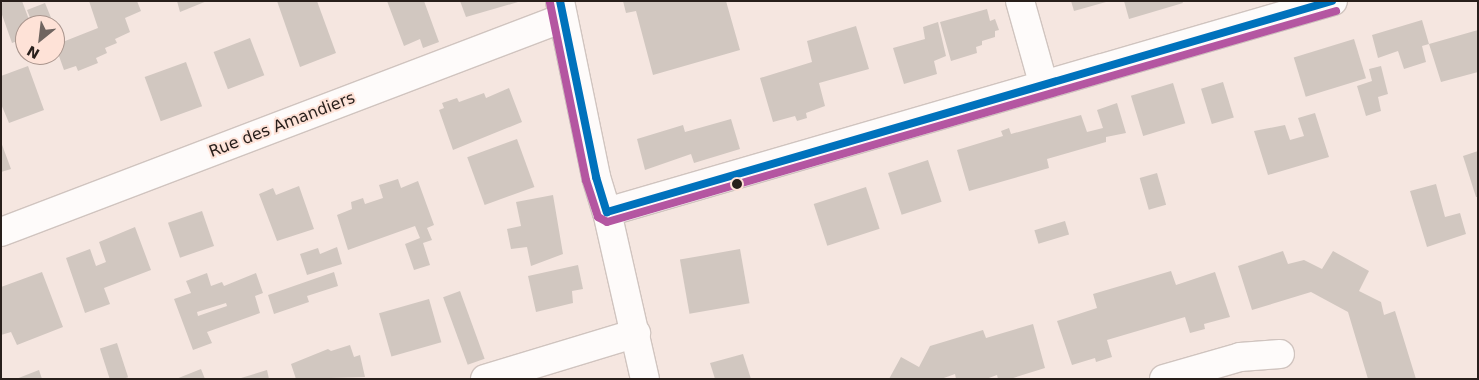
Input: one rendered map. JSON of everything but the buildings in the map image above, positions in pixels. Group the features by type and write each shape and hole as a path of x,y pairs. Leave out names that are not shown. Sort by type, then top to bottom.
{"street":[{"path":"1020,1 1043,83"},
{"path":"607,212 1043,83 1333,1"},
{"path":"562,10 596,177 607,212 645,379"},
{"name":"Rue des Amandiers","path":"1,232 562,10"},
{"path":"486,379 636,333"},
{"path":"1164,379 1240,357 1280,354"}],"transit line":[{"path":"560,1 596,177 607,212 1332,1"},
{"path":"550,3 586,180 598,217 607,222 1336,11"}]}
